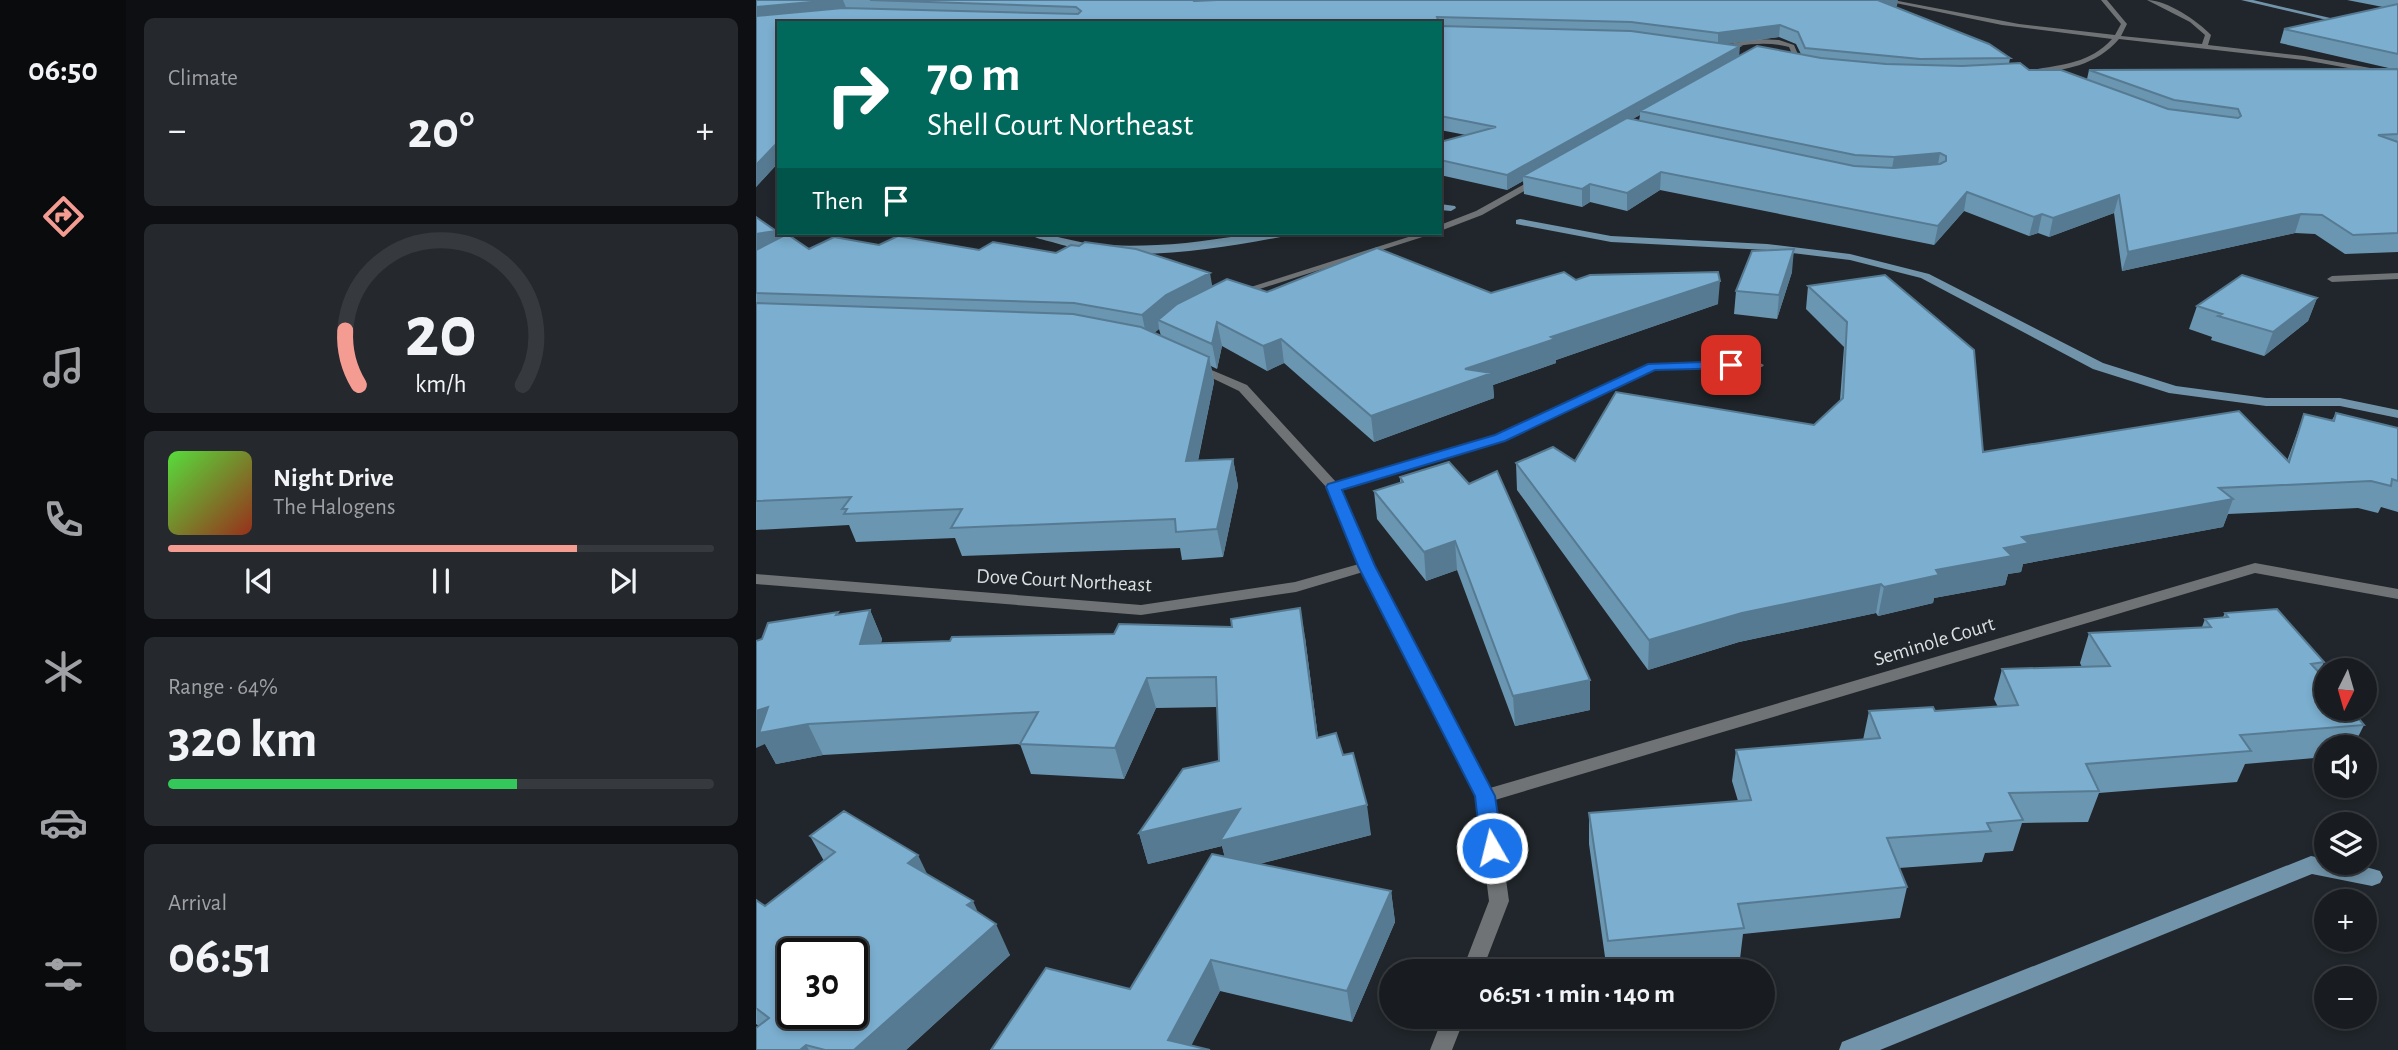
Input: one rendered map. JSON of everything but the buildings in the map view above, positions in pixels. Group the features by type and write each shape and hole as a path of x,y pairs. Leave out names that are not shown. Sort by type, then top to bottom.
{"street":[{"path":"1884,0 2016,25 2206,45 2349,64 2398,75"},
{"path":"2023,72 2097,58 2120,37 2124,24 2104,0"},
{"path":"2150,0 2192,21 2208,35 2206,45"},
{"path":"1743,54 1704,48 1779,41 1793,46 1800,64"},
{"path":"1788,62 1811,66"},
{"path":"2037,71 2056,79"},
{"path":"1442,228 1479,213 1547,175"},
{"path":"1228,296 1424,235"},
{"path":"2332,279 2398,276"},
{"path":"1185,362 1243,388 1334,487 1367,566 1485,796 1499,901 1477,959"},
{"path":"1334,487 1500,438 1653,366 1758,365"},
{"name":"Dove Court Northeast","path":"756,579 1142,610 1296,587 1367,566"},
{"name":"Seminole Court","path":"1485,796 2255,568 2398,594"},
{"path":"1441,1050 1449,1029"}],"waterway":[{"path":"2244,0 2348,23"},
{"path":"1442,207 1451,208"},
{"path":"1520,222 1611,239 1767,247 1850,257 1925,276 2098,366 2174,390 2266,402 2340,402 2398,414"},
{"path":"1039,235 1061,242 1124,249 1193,247 1274,235"},
{"path":"1851,1050 2311,865 2372,877"}],"route":[{"path":"1492,848 1485,796 1367,566 1334,487 1500,438 1653,366 1731,365"}]}
